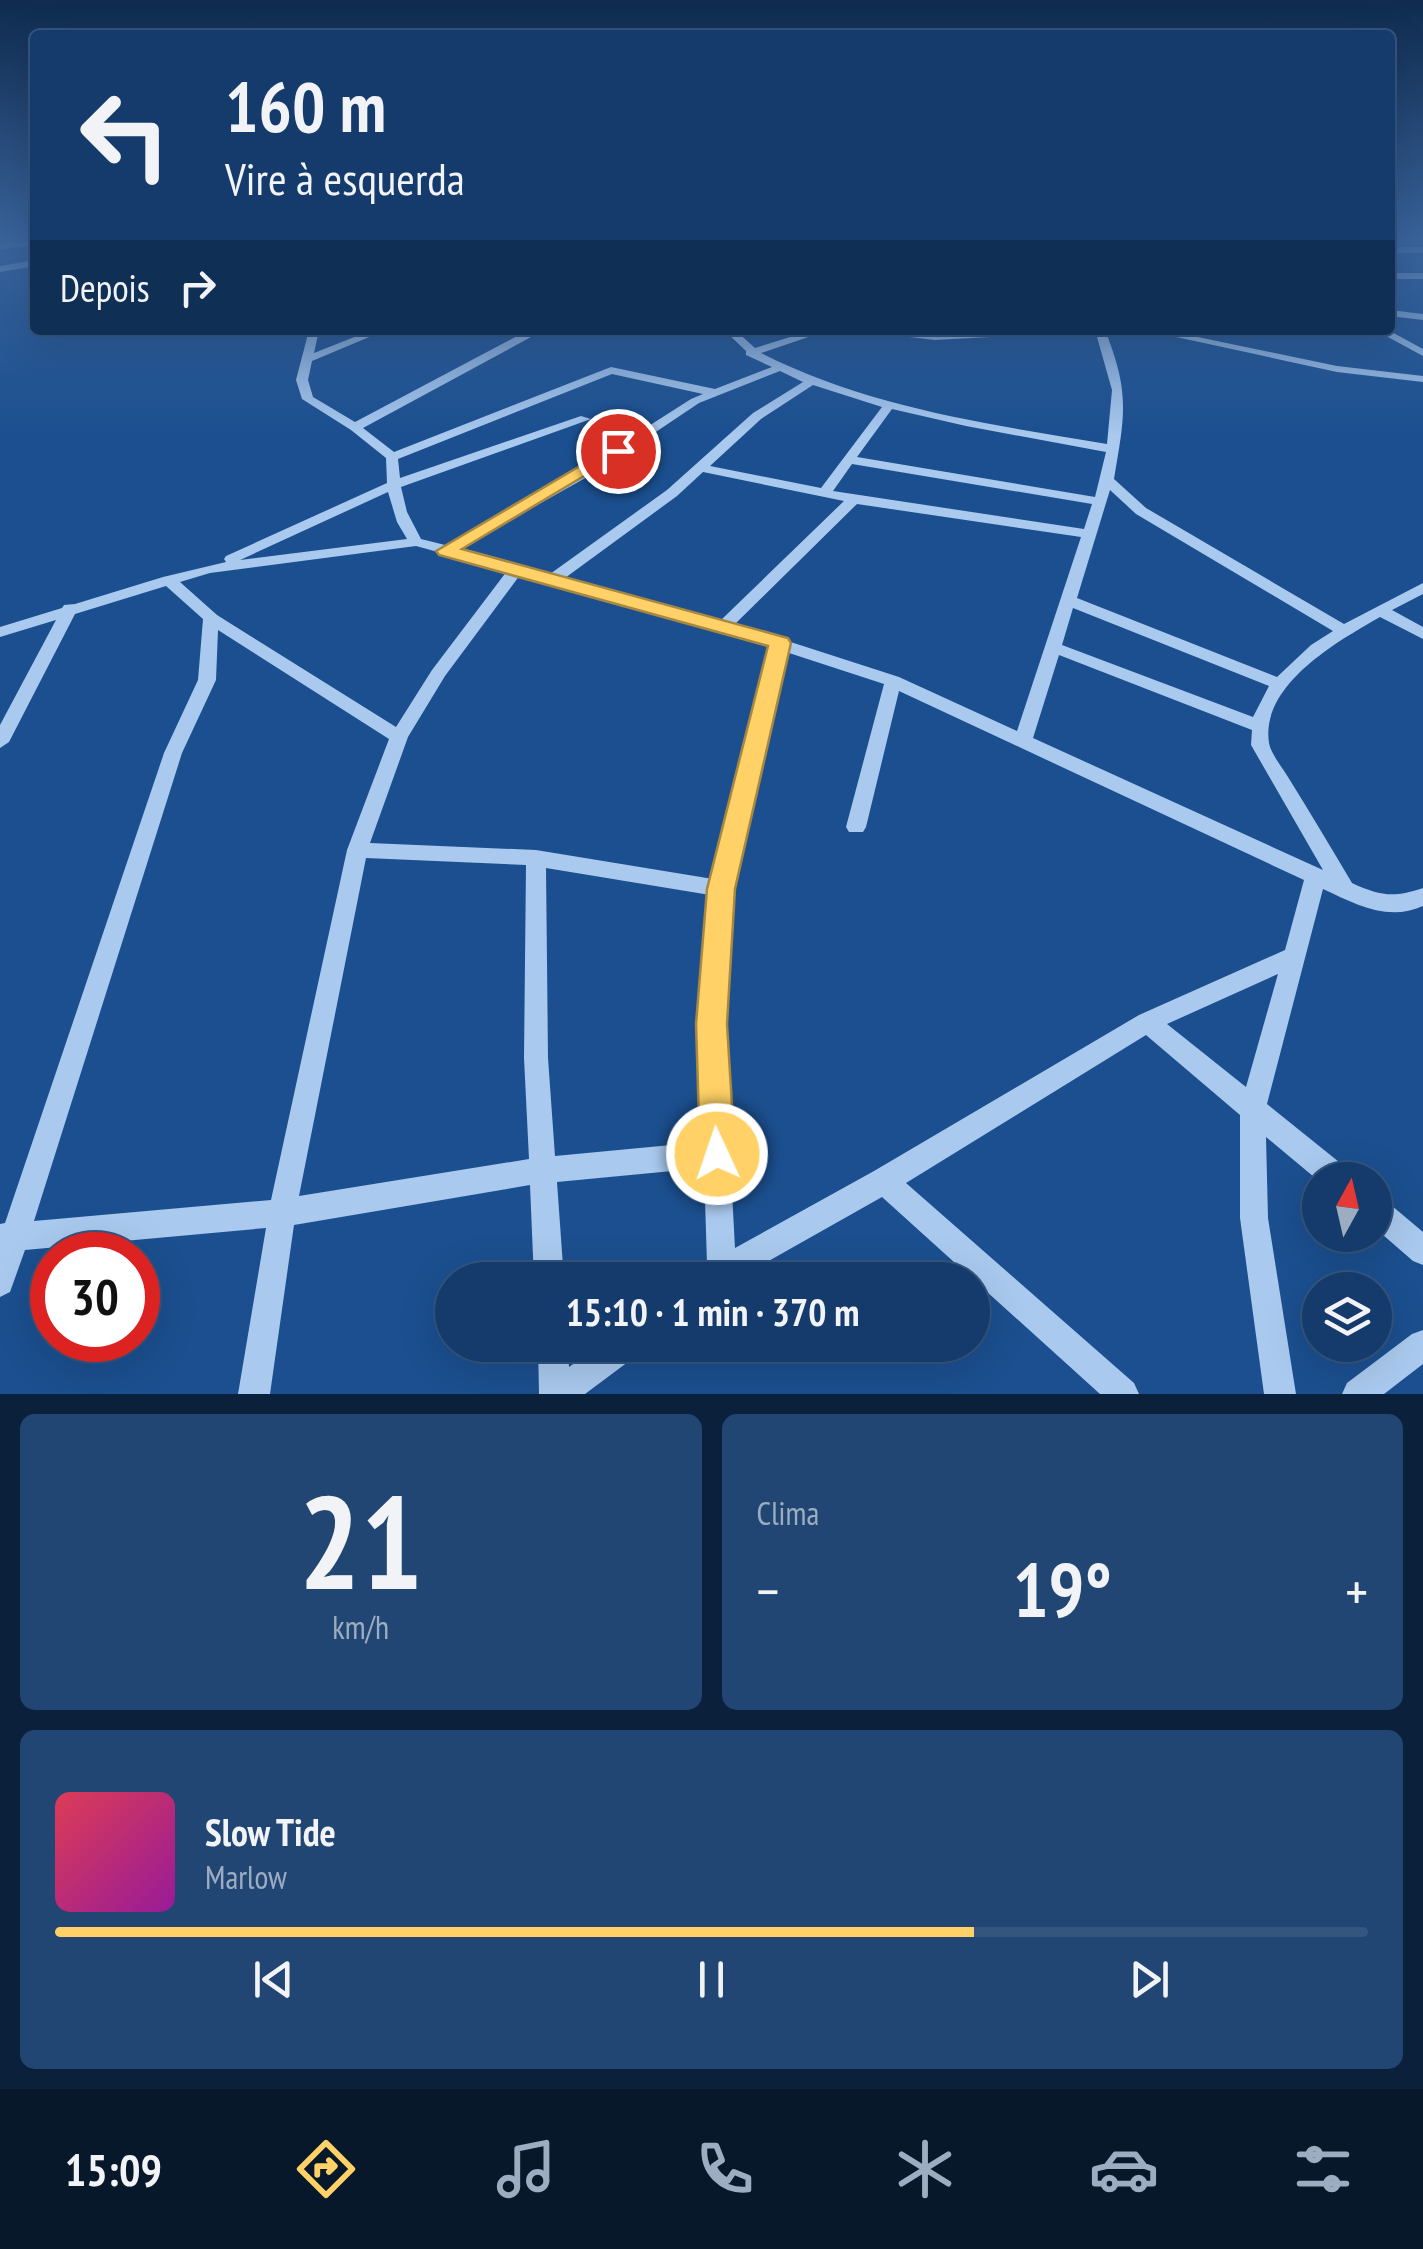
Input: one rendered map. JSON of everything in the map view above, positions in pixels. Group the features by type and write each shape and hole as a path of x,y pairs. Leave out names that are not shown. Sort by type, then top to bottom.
{"street":[{"path":"1395,314 1423,318"},
{"path":"313,335 302,380 308,399 392,456"},
{"path":"307,360 369,335"},
{"path":"354,427 526,335"},
{"path":"734,335 750,353 812,381 888,405 1112,449"},
{"path":"750,353 808,335"},
{"path":"913,335 984,335"},
{"path":"1023,740 1102,502 1122,410 1118,372 1102,335"},
{"path":"1173,335 1337,369 1423,379"},
{"path":"1389,335 1423,353"},
{"path":"446,551 591,469 694,401 781,367"},
{"path":"392,456 611,370 716,393"},
{"path":"552,580 703,468 757,416 812,381"},
{"path":"824,493 888,405"},
{"path":"208,570 393,485 585,419"},
{"path":"392,456 401,523 416,542"},
{"path":"849,460 1102,502"},
{"path":"703,468 854,500 1091,534"},
{"path":"1107,480 1141,511 1342,629"},
{"path":"724,626 854,500"},
{"path":"0,632 70,608 208,570 416,542 724,626 893,681 1372,902 1406,904 1423,896"},
{"path":"254,1394 282,1213 357,850 399,738 438,674 515,571"},
{"path":"168,580 211,618 399,738"},
{"path":"1345,890 1260,745 1257,725 1266,703 1308,656 1342,629 1423,588"},
{"path":"1067,600 1282,685"},
{"path":"0,742 70,608"},
{"path":"1380,610 1423,634"},
{"path":"0,1282 9,1237 173,753 206,680 211,618"},
{"path":"715,1262 717,1154 712,1024 721,889 780,643"},
{"path":"1052,647 1257,725"},
{"path":"856,827 893,681"},
{"path":"357,850 536,858 721,889"},
{"path":"536,858 536,1058 548,1262"},
{"path":"1280,1394 1254,1218 1252,1107 1316,876"},
{"path":"737,1262 884,1181 1147,1022 1294,956"},
{"path":"1147,1022 1318,1162"},
{"path":"9,1237 282,1213 542,1170 717,1154"},
{"path":"884,1181 1123,1394"},
{"path":"1392,1224 1423,1250"},
{"path":"1358,1394 1423,1344"},
{"path":"554,1362 557,1394"},
{"path":"557,1394 601,1362"}],"route":[{"path":"618,451 446,551 780,643 721,889 712,1024 717,1154"}]}
